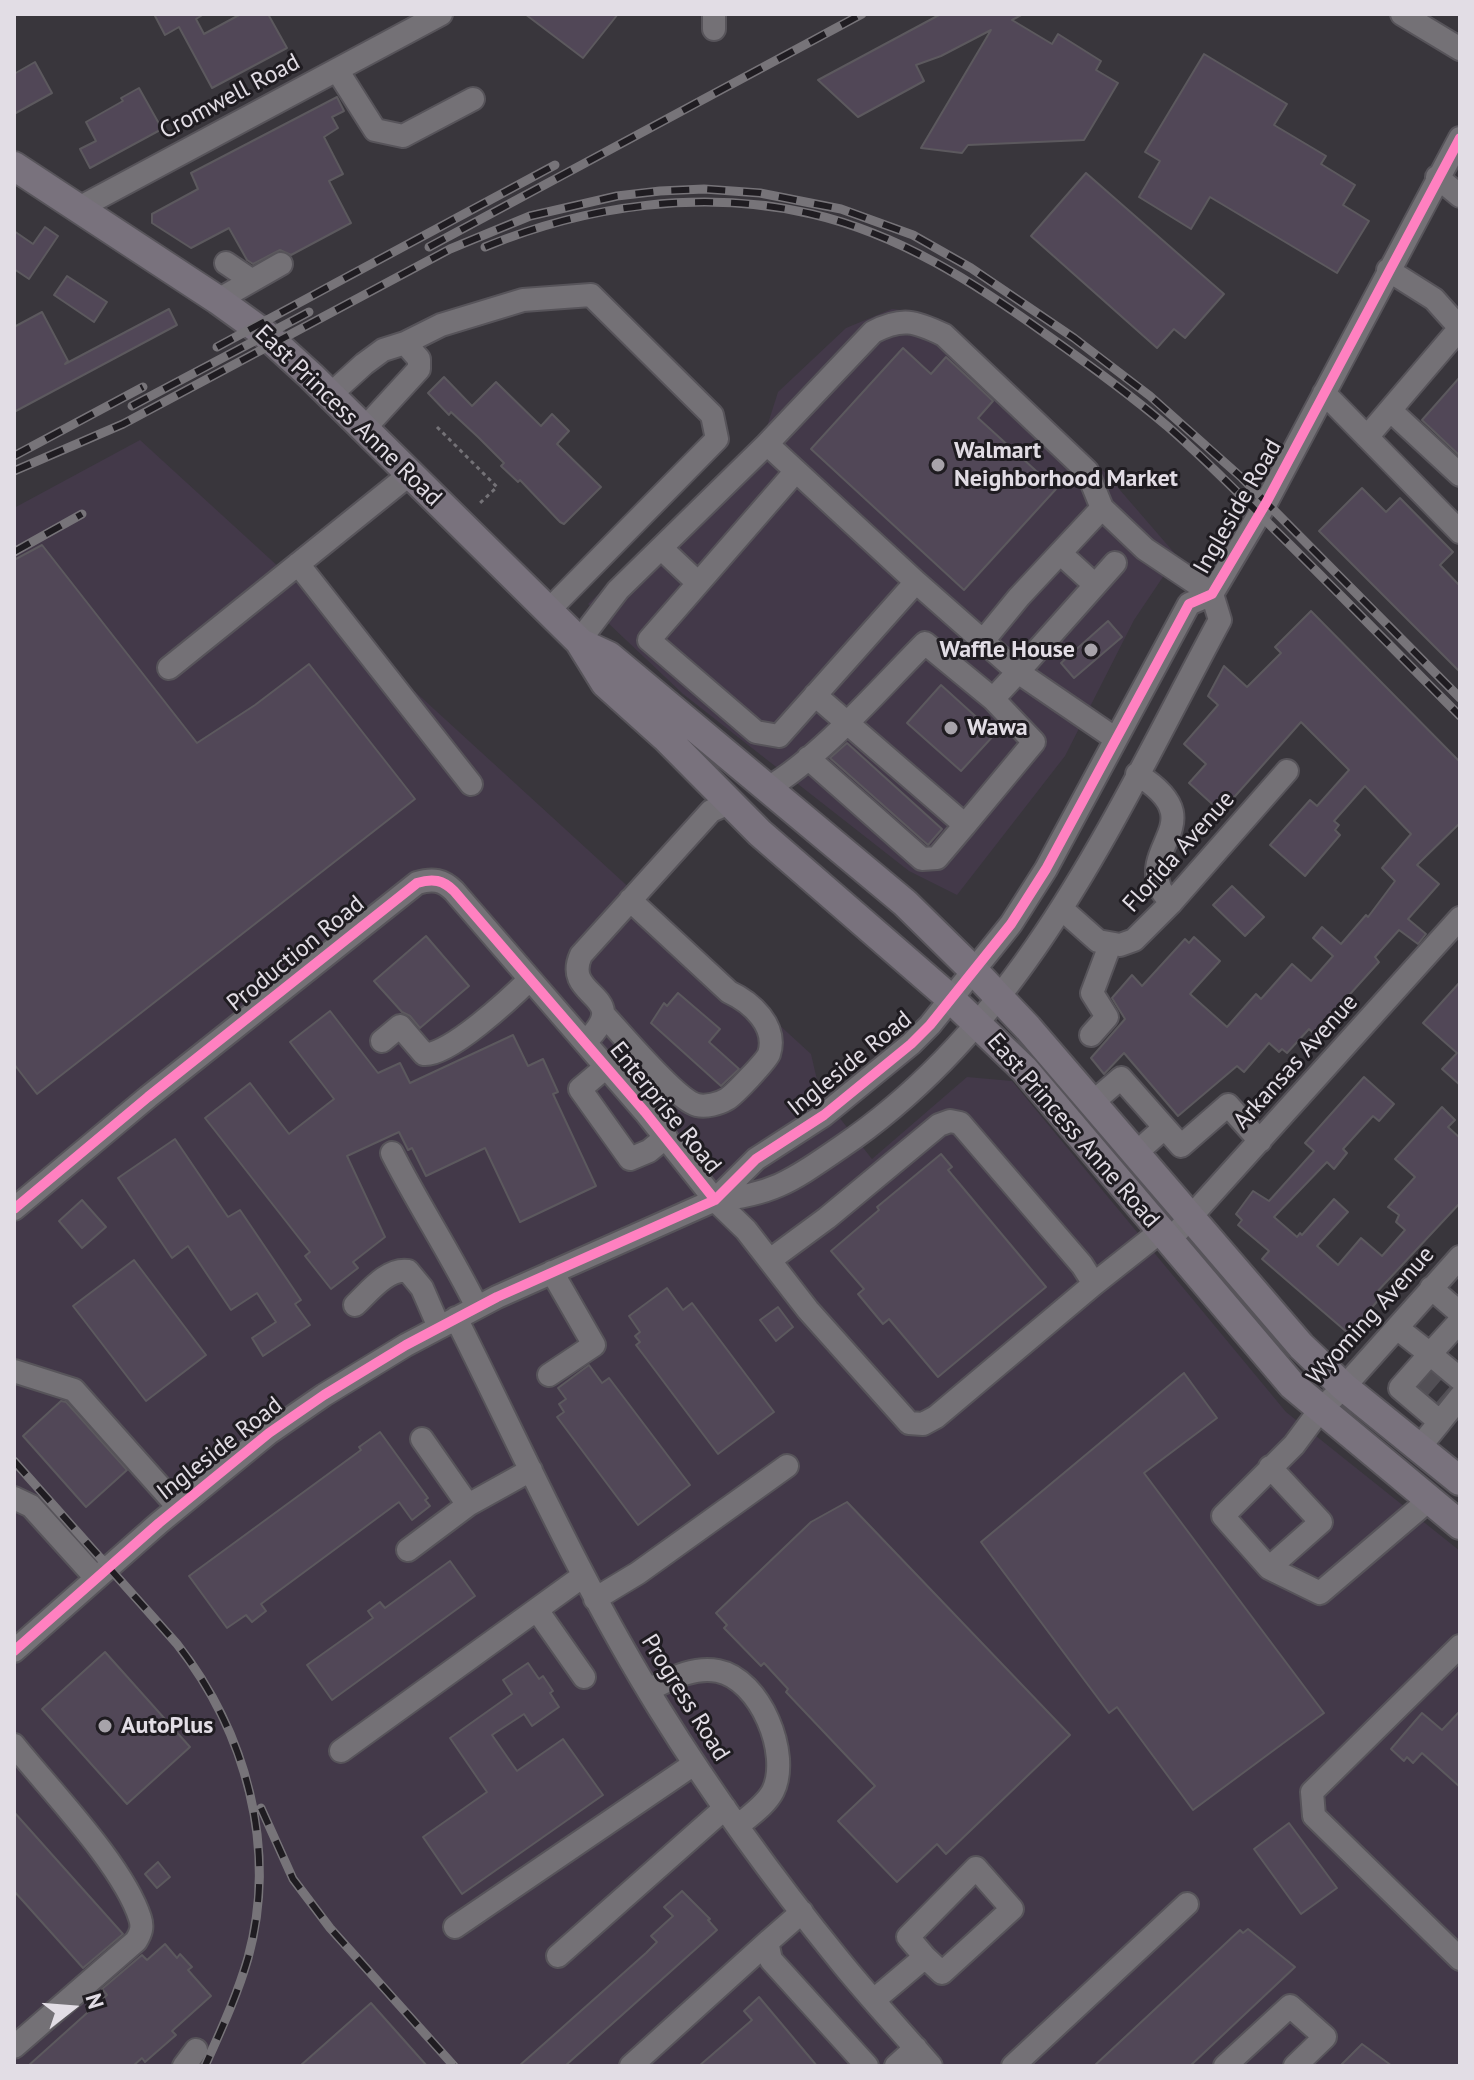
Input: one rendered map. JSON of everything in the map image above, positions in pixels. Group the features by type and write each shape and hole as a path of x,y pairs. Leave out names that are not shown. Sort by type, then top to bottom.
{"main road":[{"name":"East Princess Anne Road","path":"14,166 265,334 330,395 579,641 605,683 665,737 760,833 978,1023 1035,1081 1292,1385 1460,1525"},
{"name":"East Princess Anne Road","path":"579,641 609,656 905,903 999,997 1301,1346 1344,1387 1460,1481"}],"street":[{"name":"Cromwell Road","path":"79,208 441,14"},
{"path":"1402,14 1460,49"},
{"path":"337,70 375,130 403,136 473,99"},
{"name":"Ingleside Road","path":"715,1200 756,1159 824,1115 930,1025 1011,924 1046,869 1189,604 1212,594 1266,503 1460,138"},
{"path":"1437,177 1460,196"},
{"path":"226,263 251,280"},
{"path":"218,300 281,264"},
{"path":"1367,437 1460,328 1434,299 1388,270"},
{"path":"330,395 383,350 441,325 523,300 591,295 712,415 717,439 548,611"},
{"path":"579,641 618,590 767,444 873,332 894,321 920,324 944,335 1087,471 1102,508 1145,549 1212,594"},
{"path":"364,429 419,369 419,359 405,343"},
{"path":"1324,393 1460,532"},
{"path":"1390,410 1453,469 1419,490"},
{"path":"767,444 1018,672 1116,739"},
{"path":"796,471 649,640 756,732 779,736 916,582"},
{"path":"169,668 410,474"},
{"path":"983,641 1102,508"},
{"path":"661,548 698,583"},
{"path":"1060,553 1095,585"},
{"path":"993,699 1115,563"},
{"path":"298,564 471,784"},
{"name":"Ingleside Road","path":"14,1651 178,1507 269,1433 324,1395 477,1307 552,1272 715,1200 742,1198 774,1189 858,1135 894,1106 955,1050 999,997 1063,910 1220,620 1212,594"},
{"path":"768,788 808,758 925,643 993,699 1034,742 937,858 922,859 808,758"},
{"path":"815,695 965,825"},
{"name":"Florida Avenue","path":"1110,945 1134,940 1171,903 1287,771"},
{"path":"1137,774 1154,785 1168,800 1173,828 1158,865 1160,887 1171,903"},
{"path":"585,1042 602,1024 604,1015 602,1006 581,981 577,964 581,955 711,811 729,803"},
{"name":"Production Road","path":"14,1209 148,1097 417,883 428,880 447,884 585,1042"},
{"path":"604,1015 680,1096 696,1105 713,1105 728,1099 769,1055 767,1023 630,900"},
{"path":"1063,910 1098,941 1110,945 1092,993 1107,1017 1091,1035"},
{"name":"Arkansas Avenue","path":"1094,1284 1191,1217 1460,918"},
{"path":"382,1041 400,1026 424,1054 430,1055 447,1048 498,1010 530,979"},
{"name":"Enterprise Road","path":"585,1042 715,1200 746,1230 808,1310 909,1423 923,1424 936,1417 1094,1284"},
{"path":"606,1067 580,1089 630,1159 649,1151 666,1137"},
{"path":"1092,1103 1121,1078 1181,1146 1228,1105 1260,1141"},
{"path":"770,1260 827,1218 939,1125 950,1121 960,1123 1082,1265 1094,1284"},
{"path":"1136,1153 1164,1128"},
{"path":"392,1153 477,1307"},
{"name":"Wyoming Avenue","path":"1269,1568 1223,1516 1294,1445 1320,1410 1460,1257"},
{"name":"Progress Road","path":"355,1305 399,1270 408,1271 422,1288 448,1323 531,1470 595,1599 694,1764 802,1912 931,2066"},
{"path":"549,1375 594,1345 552,1272"},
{"path":"1431,1288 1460,1313"},
{"path":"1440,1422 1400,1388 1460,1321"},
{"path":"1397,1328 1421,1366 1455,1394 1440,1422 1418,1449"},
{"path":"14,1371 74,1390 178,1507"},
{"path":"422,1439 468,1505"},
{"path":"595,1599 661,1557 787,1466"},
{"path":"1270,1467 1321,1522 1269,1568 1320,1593 1429,1500"},
{"path":"408,1550 468,1505 531,1470"},
{"path":"14,1498 31,1506 96,1578"},
{"path":"341,1751 583,1576"},
{"path":"537,1610 584,1677"},
{"path":"1460,1646 1312,1792 1314,1816 1460,1959"},
{"path":"558,1956 732,1817 772,1792 780,1768 772,1731 753,1695 730,1674 708,1670 677,1677 648,1690"},
{"path":"14,1745 106,1858 129,1895 141,1920 142,1932 136,1941 14,2047"},
{"path":"455,1927 694,1764"},
{"path":"976,1868 1012,1909 942,1973 925,1957 908,1937 976,1868"},
{"path":"1013,2066 1187,1904"},
{"path":"631,2066 802,1912"},
{"path":"770,1940 771,1960 867,2066"},
{"path":"874,2000 925,1957"},
{"path":"1225,2066 1290,2006 1325,2037 1295,2066"},
{"path":"896,2066 916,2048"}],"path":[{"path":"437,427 497,487 479,504"}],"shaded area":[{"path":"892,309 919,312 945,324 1094,460 1177,556 1134,620 1065,756 957,895 909,871 683,694 588,604 765,433 778,392 846,328"},
{"path":"140,440 811,1054 820,1093 872,1159 967,1077 1012,1081 1286,1412 1460,1551 1460,2066 14,2066 14,508"}],"building":[{"path":"154,14 204,14 196,19 204,34 241,14 268,14 287,48 212,88 179,27 165,35"},
{"path":"525,14 618,14 583,58"},
{"path":"941,14 1023,14 1012,20 1052,44 1058,34 1101,61 1096,70 1118,83 1084,140 968,145 962,153 921,148 991,30 941,56 916,65 924,81 858,117 818,80"},
{"path":"1204,54 1287,104 1274,125 1326,156 1321,164 1355,185 1343,205 1369,221 1337,273 1210,197 1191,229 1139,197 1160,161 1145,152"},
{"path":"35,62 52,93 14,114 14,74"},
{"path":"139,88 162,129 90,168 80,149 96,141 86,122"},
{"path":"337,97 344,111 332,117 338,128 324,137 343,174 329,181 351,223 291,255 280,250 253,264 247,260 229,228 191,248 152,223 152,214 198,189 191,173"},
{"path":"1086,173 1224,294 1185,338 1174,329 1157,348 1031,236"},
{"path":"45,227 58,236 29,279 14,269 14,231 33,244"},
{"path":"67,276 107,302 94,322 54,295"},
{"path":"169,309 177,325 14,412 14,327 42,312 68,361 65,364"},
{"path":"903,348 931,374 946,357 993,401 978,418 1056,489 964,590 811,449"},
{"path":"444,377 472,406 496,382 541,426 552,414 569,431 557,444 601,487 564,524 560,522 520,480 518,482 501,466 504,463 478,437 451,412 449,415 428,393"},
{"path":"1460,377 1460,456 1422,420"},
{"path":"1362,488 1386,512 1400,498 1453,552 1440,565 1460,586 1460,672 1319,531"},
{"path":"42,545 197,743 309,664 415,799 37,1094 14,1064 14,560"},
{"path":"1311,611 1460,762 1460,823 1417,865 1439,884 1408,919 1426,934 1418,944 1399,930 1375,957 1379,962 1314,1034 1309,1029 1287,1053 1282,1049 1279,1052 1269,1043 1244,1072 1237,1066 1178,1116 1124,1053 1104,1074 1091,1058 1125,1019 1112,998 1132,975 1142,986 1185,939 1189,943 1194,937 1220,961 1190,994 1227,1027 1256,994 1261,999 1292,964 1311,981 1333,956 1313,938 1322,927 1341,944 1366,915 1368,917 1395,881 1382,868 1411,834 1365,786 1334,821 1339,825 1335,830 1340,835 1305,876 1270,845 1310,800 1317,806 1349,770 1301,722 1221,812 1189,783 1206,764 1184,744 1218,705 1208,696 1224,666 1247,687 1281,653 1275,647"},
{"path":"1108,621 1122,637 1074,678 1061,663"},
{"name":"Wawa","path":"941,685 995,734 961,771 907,723"},
{"path":"847,743 942,829 928,845 830,758"},
{"path":"1232,886 1264,917 1245,936 1213,905"},
{"path":"426,936 469,986 420,1028 374,981"},
{"path":"1460,982 1460,1085 1442,1069 1457,1053 1423,1023"},
{"path":"678,993 720,1029 709,1042 739,1069 721,1086 651,1023 664,1003 667,1006"},
{"path":"330,1011 378,1073 400,1063 410,1083 513,1035 528,1066 543,1059 558,1092 553,1094 596,1186 520,1222 485,1148 426,1176 412,1148 408,1150 399,1132 347,1156 385,1237 353,1262 358,1268 331,1289 305,1256 310,1252 205,1118 250,1083 289,1134 334,1099 290,1042"},
{"path":"1364,1077 1394,1104 1379,1121 1373,1116 1343,1149 1347,1153 1334,1169 1327,1162 1274,1217 1297,1237 1334,1199 1348,1212 1317,1246 1338,1265 1361,1238 1382,1256 1405,1230 1396,1222 1399,1215 1388,1207 1415,1177 1395,1159 1442,1107 1455,1120 1448,1127 1460,1138 1460,1203 1375,1294 1380,1298 1349,1334 1262,1259 1269,1251 1238,1225 1242,1220 1236,1214 1253,1191 1269,1201 1314,1151 1305,1143"},
{"path":"175,1139 228,1217 240,1210 301,1300 295,1304 310,1325 263,1356 252,1338 276,1322 257,1293 231,1310 188,1246 172,1258 118,1178"},
{"path":"941,1154 952,1167 948,1170 1046,1287 938,1377 889,1319 883,1324 858,1294 864,1289 831,1251 879,1210 877,1207"},
{"path":"82,1200 106,1227 82,1248 59,1221"},
{"path":"134,1260 206,1355 146,1401 73,1306"},
{"path":"667,1288 683,1310 692,1303 774,1412 718,1454 636,1345 640,1342 635,1336 640,1332 629,1316"},
{"path":"778,1307 793,1327 776,1341 760,1320"},
{"path":"589,1365 602,1383 609,1378 690,1485 638,1525 557,1417 564,1412 559,1404 566,1399 558,1388"},
{"path":"1184,1373 1217,1418 1144,1473 1324,1713 1193,1810 1117,1707 1109,1713 981,1542"},
{"path":"61,1401 66,1402 127,1470 86,1507 23,1436"},
{"path":"380,1432 428,1498 425,1500 430,1506 412,1520 399,1502 261,1604 266,1611 252,1622 246,1615 227,1628 189,1576 361,1450 359,1447"},
{"path":"847,1502 1070,1735 946,1854 937,1844 897,1882 838,1821 875,1786 786,1692 788,1689 764,1663 761,1666 724,1628 727,1625 716,1613 811,1522"},
{"path":"450,1561 475,1596 332,1700 307,1665 373,1618 368,1611 380,1602 385,1608"},
{"path":"105,1652 190,1747 127,1804 42,1709"},
{"path":"528,1663 539,1679 543,1676 559,1707 532,1726 524,1714 492,1735 517,1771 563,1739 603,1795 462,1894 423,1837 487,1792 450,1738 512,1694 503,1680"},
{"path":"1460,1711 1460,1787 1422,1753 1413,1763 1407,1757 1404,1761 1391,1749 1422,1713 1442,1730"},
{"path":"14,1812 123,1934 83,1968 14,1891"},
{"path":"1289,1823 1337,1888 1301,1914 1254,1849"},
{"path":"158,1862 170,1877 157,1888 145,1874"},
{"path":"682,1891 717,1930 565,2066 519,2066 657,1942 651,1936 673,1916 664,1907"},
{"path":"1248,1929 1295,1967 1190,2066 1094,2066 1240,1930 1243,1933"},
{"path":"165,1944 177,1958 180,1954 192,1967 188,1970 211,1996 172,2031 176,2035 145,2062 142,2058 133,2066 28,2066 107,1995 102,1989 142,1955 147,1960"},
{"path":"759,1997 817,2066 699,2066 752,2020 744,2011"},
{"path":"371,2003 427,2066 300,2066"},
{"path":"1362,2044 1392,2066 1340,2066"}],"tunnel":[{"path":"1418,1373 1446,1397"}],"railway":[{"path":"429,247 862,14"},
{"path":"217,347 555,165"},
{"path":"14,471 123,424 450,249 530,216 617,196 660,191 704,189 760,193 841,209 913,235 971,268 1074,338 1150,396 1242,478 1460,698"},
{"path":"485,247 564,221 646,205 688,202 771,207 812,214 906,247 964,279 1020,316 1167,426 1460,716"},
{"path":"132,406 309,312"},
{"path":"14,456 143,387"},
{"path":"14,552 82,514"},
{"path":"14,1461 177,1644 201,1678 238,1753 250,1793 257,1834 259,1875 256,1917 244,1972 205,2066"},
{"path":"261,1808 293,1879 330,1928 454,2066"}],"cycle path":[{"path":"14,1651 159,1523 269,1433 324,1395 406,1345 497,1297 715,1200 756,1159 824,1115 930,1025 1011,924 1046,869 1189,604 1212,594 1266,503 1460,138"},
{"path":"14,1209 148,1097 417,883 433,880 446,884 454,891 645,1112 715,1200"}],"place":[{"name":"Walmart Neighborhood Market","path":"938,465"},
{"name":"Waffle House","path":"1091,650"},
{"name":"Wawa","path":"951,728"},
{"name":"AutoPlus","path":"105,1726"}]}
